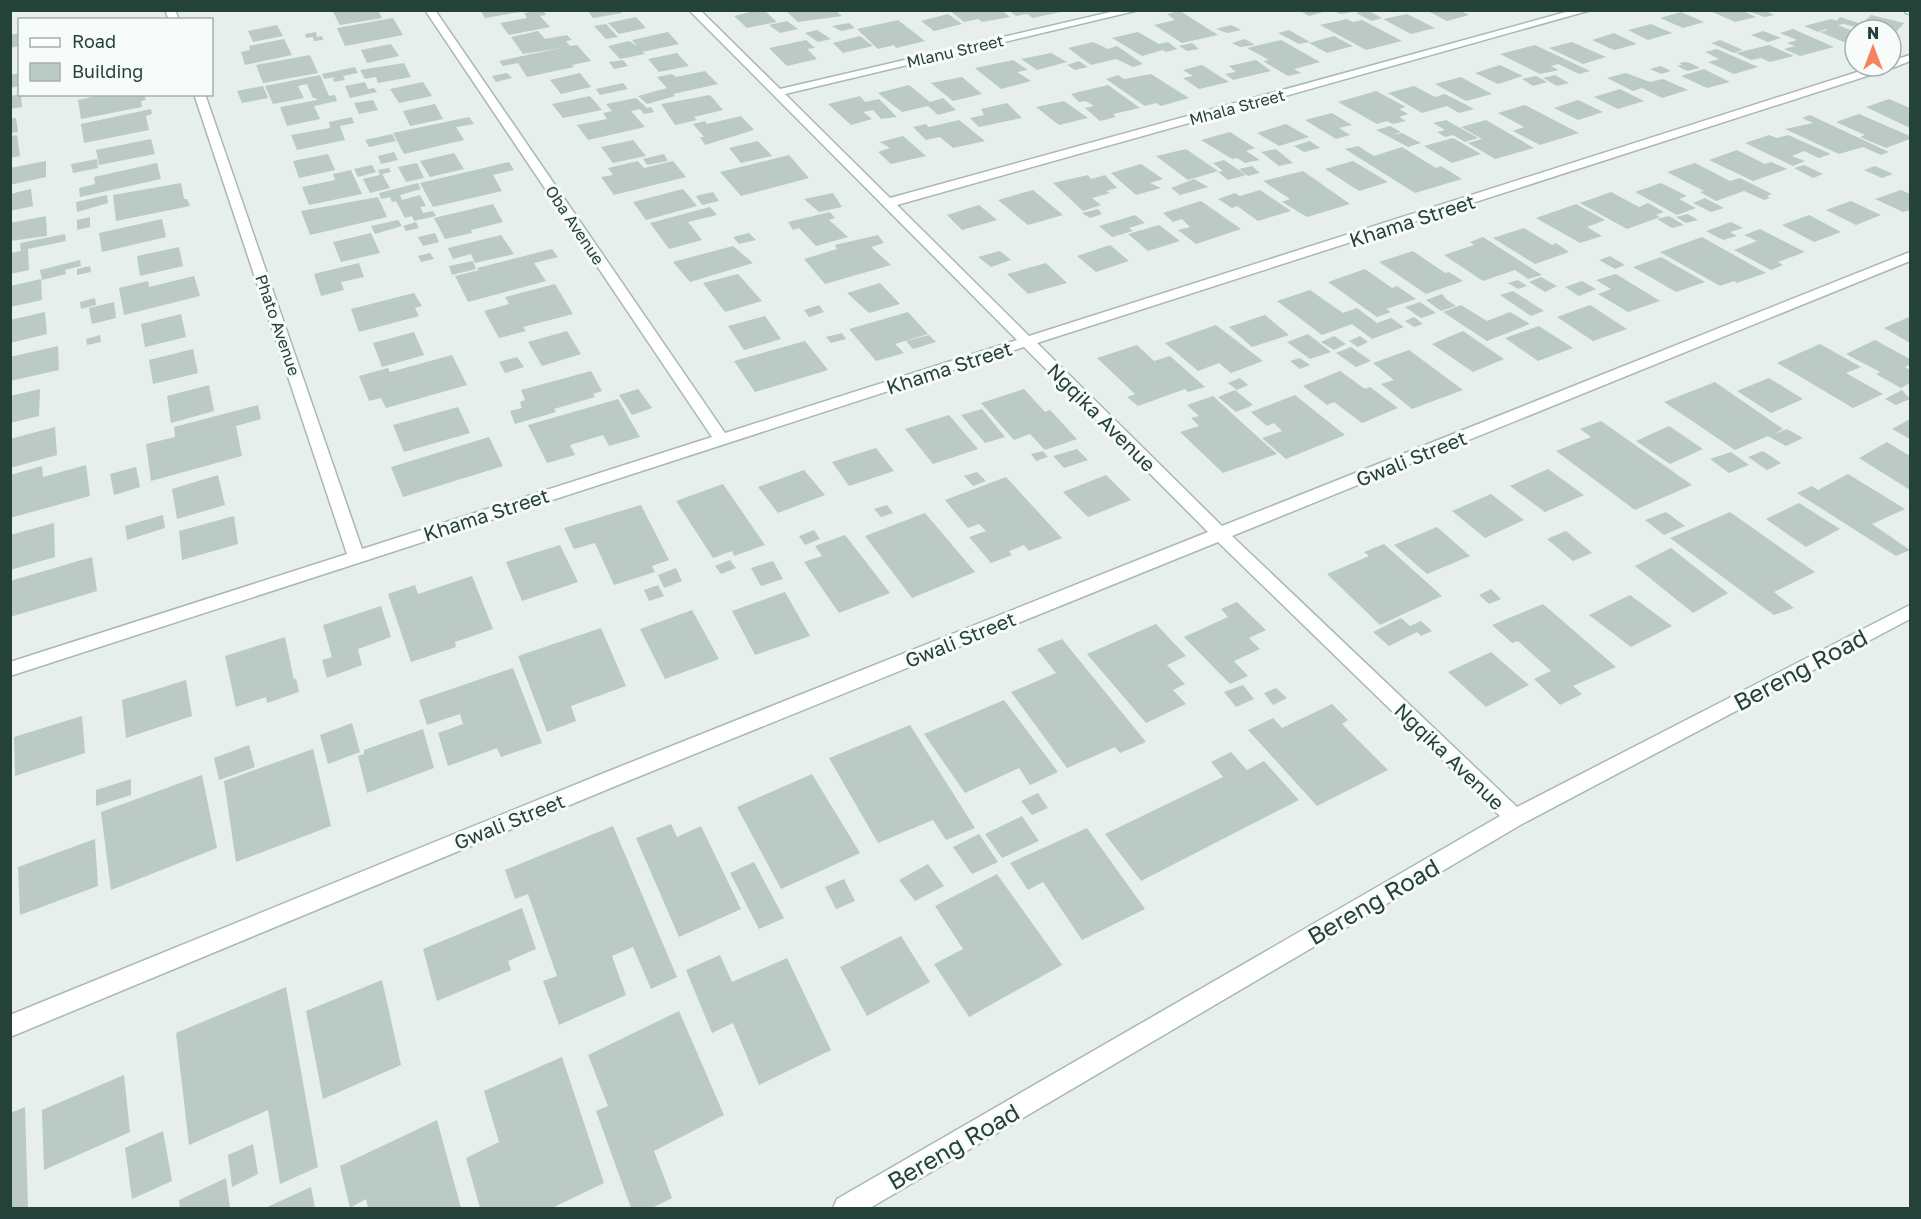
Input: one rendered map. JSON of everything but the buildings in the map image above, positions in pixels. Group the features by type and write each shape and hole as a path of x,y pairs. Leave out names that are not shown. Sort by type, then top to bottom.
{"street":[{"name":"Oba Avenue","path":"430,10 720,439"},
{"name":"Ngqika Avenue","path":"694,10 1220,534 1515,818"},
{"name":"Mlanu Street","path":"777,93 1134,10"},
{"name":"Mhala Street","path":"888,202 1586,10"},
{"name":"Khama Street","path":"10,669 1848,78"},
{"name":"Phato Avenue","path":"200,96 356,556"},
{"name":"Gwali Street","path":"10,1026 611,779 1911,256"},
{"name":"Bereng Road","path":"846,1209 1515,818 1911,611"}]}
